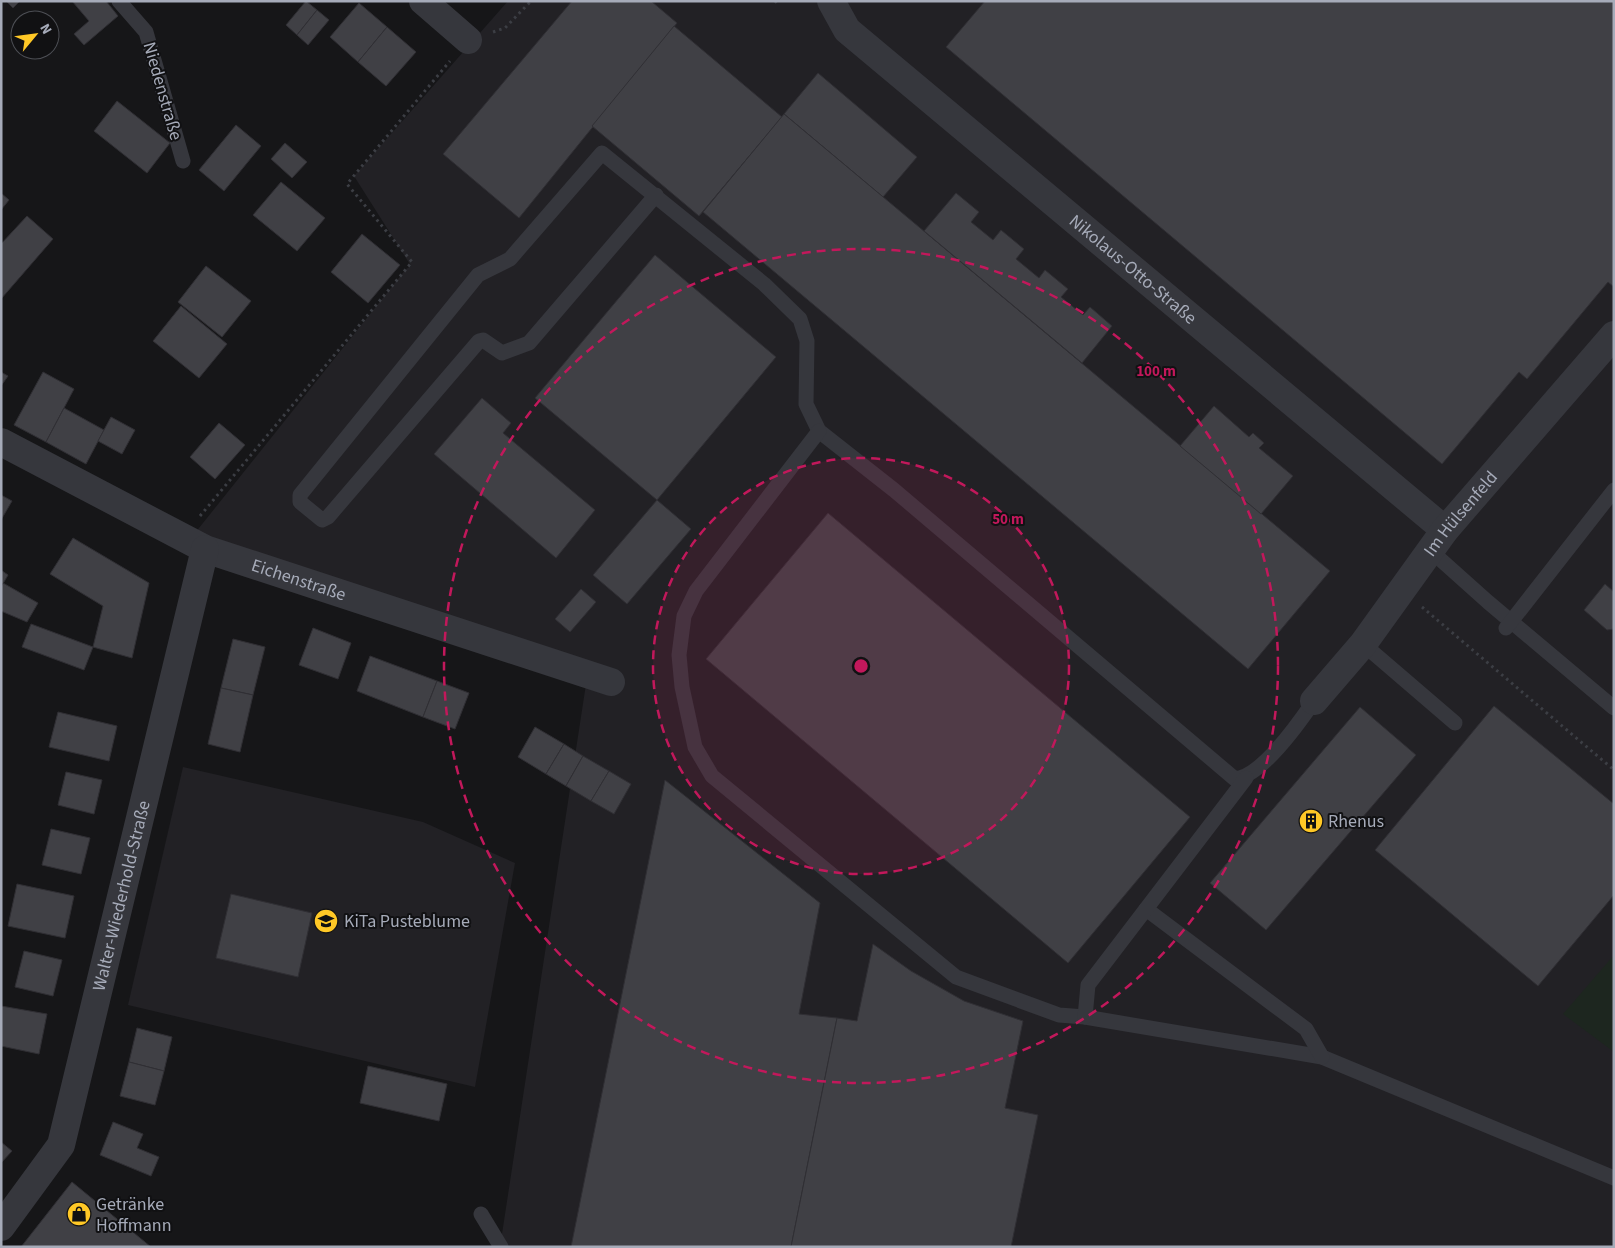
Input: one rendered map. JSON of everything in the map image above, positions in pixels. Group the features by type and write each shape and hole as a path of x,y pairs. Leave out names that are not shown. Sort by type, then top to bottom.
{"street":[{"path":"423,1 468,40"},
{"name":"Nikolaus-Otto-Straße","path":"831,1 847,30 1438,541"},
{"name":"Im Hülsenfeld","path":"1314,700 1363,644 1438,541 1614,334"},
{"name":"Eichenstraße","path":"1,442 205,549 611,682"},
{"name":"Walter-Wiederhold-Straße","path":"1,1227 61,1145 205,549"}],"lane":[{"name":"Niedenstraße","path":"119,1 146,32 183,161"},
{"path":"656,195 529,344 502,353 484,340 479,340 328,517 322,520 300,502 300,495 478,275 510,259 602,153 656,195 764,284 800,319 807,341 806,404 819,431 894,490 1235,779 1246,778"},
{"path":"819,431 696,591 684,616 679,655 682,687 695,747 712,776 956,978 1059,1015 1322,1057 1614,1178"},
{"path":"1508,625 1614,490"},
{"path":"1438,541 1508,625 1614,708"},
{"path":"1363,644 1455,723"},
{"path":"1085,1018 1088,985 1246,778 1291,735 1314,700"},
{"path":"1146,909 1306,1029 1322,1057"},
{"path":"481,1214 501,1247"}],"path":[{"path":"194,522 412,262 347,184 468,40 505,28 531,1"},
{"path":"775,1 778,4"},
{"path":"1434,617 1614,770"}],"shaded area":[{"path":"508,1 1614,1 1614,1247 500,1247 586,684 191,538 406,269 411,266 354,176"},
{"name":"KiTa Pusteblume","path":"183,767 423,822 515,863 475,1087 128,1005"},
{"path":"1614,955 1614,1052 1563,1014"}],"building":[{"path":"6,1 20,1 13,8"},
{"path":"72,1 106,1 118,16 84,45 74,34 89,21"},
{"path":"306,1 317,10 297,35 286,25"},
{"path":"572,1 651,1 677,23 519,218 443,154"},
{"path":"985,1 1614,1 1614,287 1608,282 1527,379 1519,372 1442,464 946,47"},
{"path":"359,3 387,27 358,62 330,37"},
{"path":"317,10 329,20 308,45 297,35"},
{"path":"674,26 782,117 699,216 592,126"},
{"path":"387,27 416,52 386,86 358,62"},
{"path":"818,73 917,157 883,197 784,114"},
{"path":"117,101 170,143 147,173 94,131"},
{"path":"784,114 1330,571 1248,669 703,212"},
{"path":"236,125 261,146 224,191 199,170"},
{"path":"285,143 307,162 292,178 271,159"},
{"path":"281,182 325,218 297,251 253,215"},
{"path":"1,193 9,200 1,210"},
{"path":"956,193 979,212 971,222 993,240 1001,230 1024,249 1016,259 1039,278 1045,270 1068,289 1061,297 1083,315 1090,307 1112,326 1082,363 924,231"},
{"path":"27,216 53,239 1,299 1,244"},
{"path":"362,234 400,265 368,303 331,272"},
{"path":"655,255 776,357 657,500 535,398"},
{"path":"206,266 251,301 222,337 178,302"},
{"path":"181,306 227,344 199,378 153,341"},
{"path":"1,372 8,376 1,386"},
{"path":"43,372 74,389 46,442 14,425"},
{"path":"482,398 511,423 503,433 595,510 556,558 434,454"},
{"path":"1214,406 1249,437 1253,433 1264,443 1259,448 1293,476 1261,514 1180,446"},
{"path":"64,408 104,430 86,464 46,442"},
{"path":"111,417 135,430 122,454 98,441"},
{"path":"219,423 245,445 215,479 190,457"},
{"path":"1,495 12,501 1,520"},
{"path":"657,500 691,529 627,604 593,575"},
{"path":"828,513 1190,817 1068,963 706,659"},
{"path":"73,538 149,583 132,658 93,647 103,606 50,574"},
{"path":"1,570 8,575 1,587"},
{"path":"3,583 38,603 27,622 1,611 1,587"},
{"path":"1605,584 1614,592 1614,629 1607,630 1584,610"},
{"path":"581,589 596,602 570,632 555,619"},
{"path":"31,624 93,647 84,670 22,647"},
{"path":"313,628 351,643 338,679 299,665"},
{"path":"233,639 265,647 253,695 221,688"},
{"path":"370,656 437,681 423,717 357,691"},
{"path":"437,681 469,693 455,729 423,717"},
{"path":"221,688 253,695 240,752 208,744"},
{"path":"1494,706 1614,804 1614,895 1538,986 1375,850"},
{"name":"Rhenus","path":"1360,707 1416,755 1266,930 1210,883"},
{"path":"58,712 117,726 109,761 49,747"},
{"path":"535,727 564,744 546,774 518,757"},
{"path":"564,744 583,756 566,786 546,774"},
{"path":"583,756 609,771 591,801 566,786"},
{"path":"609,771 631,784 614,814 591,801"},
{"path":"66,772 102,780 94,814 58,805"},
{"path":"665,780 820,903 799,1014 837,1018 791,1247 571,1247"},
{"path":"51,829 90,838 81,874 42,865"},
{"path":"17,884 74,896 65,938 8,926"},
{"path":"231,894 312,913 298,977 216,958"},
{"path":"873,944 911,971 964,1001 1023,1021 1005,1108 1038,1115 1011,1247 791,1247 837,1018 857,1021"},
{"path":"24,951 62,960 53,996 15,987"},
{"path":"1,1006 47,1014 39,1054 1,1046"},
{"path":"137,1028 172,1037 164,1071 129,1062"},
{"path":"129,1062 164,1071 155,1105 120,1096"},
{"path":"368,1066 447,1084 439,1121 360,1103"},
{"path":"113,1122 143,1134 137,1148 159,1157 151,1176 100,1155"},
{"path":"1,1142 12,1151 1,1163"},
{"name":"Getränke Hoffmann","path":"72,1182 151,1247 21,1247"}],"place":[{"name":"Rhenus","path":"1311,821"},
{"name":"KiTa Pusteblume","path":"326,921"},
{"name":"Getränke Hoffmann","path":"79,1214"}]}
